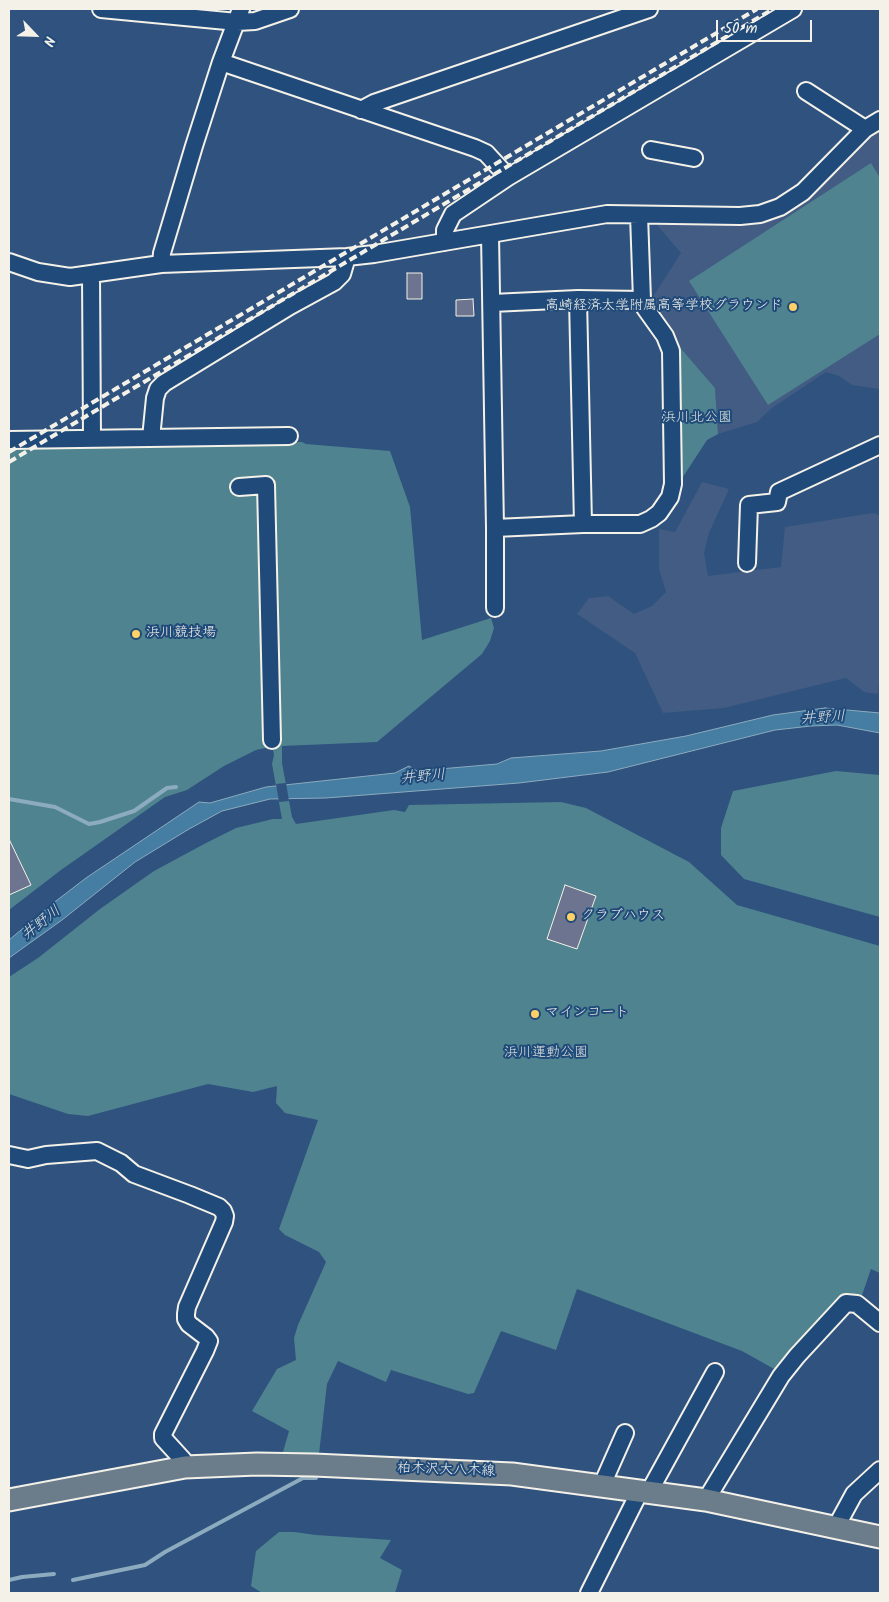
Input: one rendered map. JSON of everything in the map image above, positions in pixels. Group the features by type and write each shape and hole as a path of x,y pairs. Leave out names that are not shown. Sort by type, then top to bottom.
{"main road":[{"name":"柏木沢大八木線","path":"9,1500 185,1467 256,1464 442,1470 512,1474 706,1500 880,1537"}],"street":[{"path":"101,9 239,15 255,21 290,9"},
{"path":"361,110 374,103 649,9"},
{"path":"445,242 445,230 453,214 508,177 793,9"},
{"path":"161,264 162,253 221,62 239,15"},
{"path":"221,62 475,148 486,153 508,177"},
{"path":"806,91 865,129"},
{"path":"9,262 51,276 70,277 161,264 347,257 490,235 606,214 740,216 760,214 780,208 803,192 865,129 880,120"},
{"path":"651,150 694,158"},
{"path":"495,528 583,524 640,524 659,513 670,497 672,491 671,351 665,336 645,308 642,300 639,214"},
{"path":"490,235 495,608"},
{"path":"152,438 153,411 158,389 290,306 334,282 342,274 347,257"},
{"path":"91,275 92,438"},
{"path":"492,303 578,299 642,300"},
{"path":"578,299 583,524"},
{"path":"9,440 289,436"},
{"path":"747,563 749,505 777,502 779,492 880,445"},
{"path":"239,487 266,485 272,740"},
{"path":"9,1155 28,1159 46,1155 97,1151 121,1163 134,1174 212,1204 223,1211 225,1216 224,1222 187,1307 186,1314 189,1324 209,1341 162,1434 163,1438 183,1460 185,1467"},
{"path":"706,1500 780,1376 846,1303 857,1304 880,1323"},
{"path":"589,1593 644,1491 715,1372"},
{"path":"602,1485 625,1434"},
{"path":"836,1527 854,1494 880,1470"}],"shaded area":[{"name":"高崎経済大学附属高等学校グラウンド","path":"880,126 880,389 852,385 839,376 826,372 772,408 757,422 718,434 715,388 677,344 652,306 654,295 681,253 651,218 756,220"},
{"path":"702,482 729,489 709,533 704,553 708,576 781,567 785,527 872,513 880,515 880,673 878,694 864,692 846,678 724,708 663,713 635,653 577,614 589,598 608,596 634,614 652,606 666,592 659,569 659,529 675,532"}],"green space":[{"name":"高崎経済大学附属高等学校グラウンド","path":"871,163 880,178 880,334 768,405 689,281"},
{"name":"浜川北公園","path":"677,344 715,388 718,434 707,440 677,486"},
{"name":"浜川運動公園","path":"302,442 306,444 390,451 410,507 422,640 491,618 494,628 490,641 482,654 377,742 282,746 282,763 292,817 296,824 394,810 405,812 409,805 561,802 586,808 689,862 737,905 880,946 880,1273 871,1269 860,1301 776,1370 742,1351 577,1289 556,1350 501,1331 474,1393 468,1394 391,1370 386,1382 338,1361 327,1384 319,1454 283,1452 289,1431 252,1411 277,1369 296,1360 294,1338 326,1262 319,1252 285,1235 279,1229 318,1120 285,1113 276,1103 277,1086 253,1092 208,1084 88,1116 68,1114 9,1094 9,977 38,958 100,909 154,871 236,828 273,819 282,819 272,764 273,749 270,747 256,750 224,766 187,790 165,797 61,870 9,910 9,445"},
{"path":"836,771 880,775 880,917 744,879 721,855 721,828 733,791"},
{"path":"279,1532 391,1540 380,1558 402,1570 395,1593 262,1593 251,1586 256,1551"}],"water":[{"name":"井野川","path":"825,708 880,713 880,733 837,725 775,730 608,772 519,783 326,798 270,799 222,811 135,862 62,920 9,958 9,940 56,901 86,878 199,802 210,803 266,787 395,773 409,766 417,771 497,764 511,758 601,751 686,736 773,715"}],"pier":[{"path":"286,783 289,801 279,802 276,784"}],"building":[{"path":"407,273 422,273 422,299 407,299"},
{"path":"473,299 474,316 456,316 456,300"},
{"path":"9,839 31,885 9,895"},
{"name":"クラブハウス","path":"565,885 596,896 577,949 547,939"}],"waterway":[{"path":"9,799 55,807 89,824 134,811 167,788 176,787"},
{"path":"73,1580 145,1565 165,1552 303,1478 316,1478"},
{"path":"9,1580 54,1574"}],"railway":[{"path":"9,452 757,9"},
{"path":"9,462 773,9"}],"place":[{"name":"高崎経済大学附属高等学校グラウンド","path":"793,307"},
{"name":"浜川競技場","path":"136,634"},
{"name":"クラブハウス","path":"571,917"},
{"name":"マインコート","path":"535,1014"}]}
